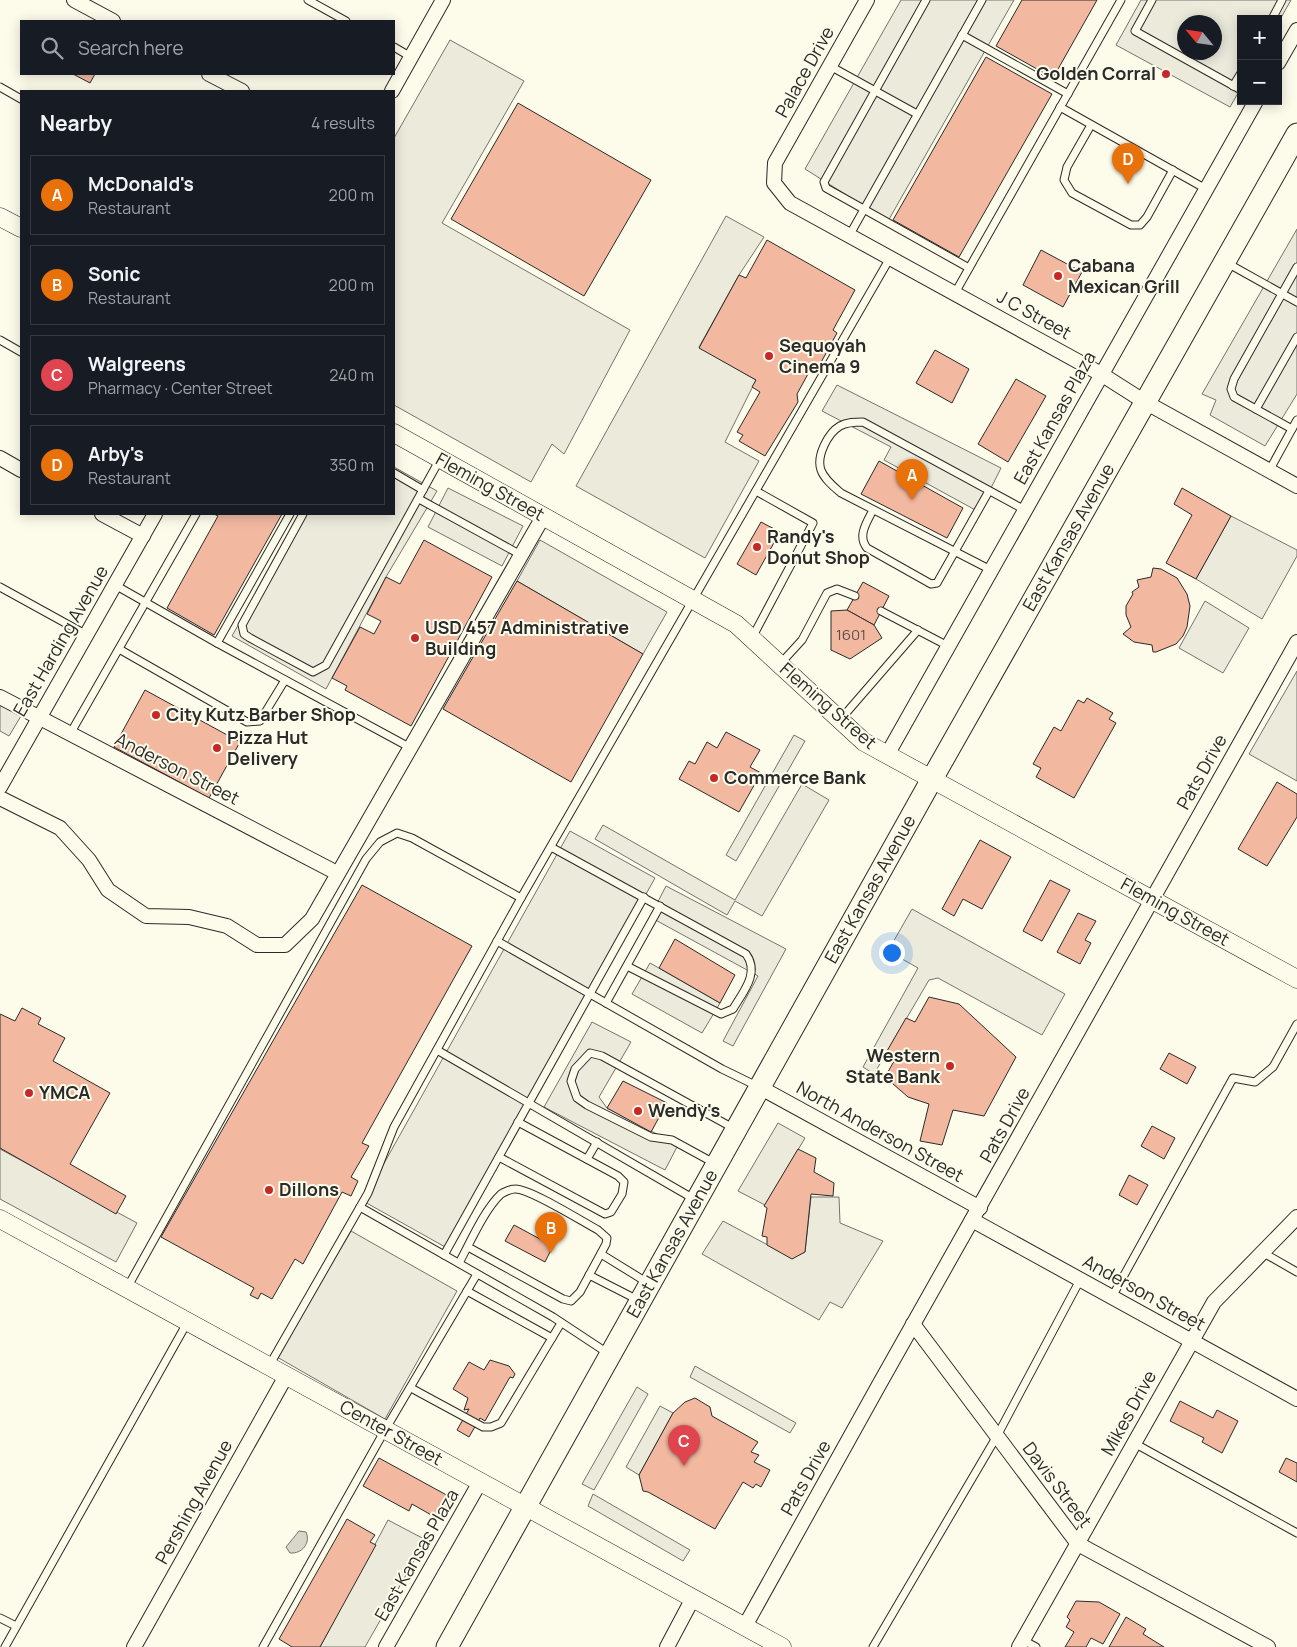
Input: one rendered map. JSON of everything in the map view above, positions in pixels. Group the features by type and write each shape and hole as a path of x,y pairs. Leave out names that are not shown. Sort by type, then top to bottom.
{"main road":[{"name":"East Kansas Avenue","path":"447,1647 698,1201 932,779 1297,134"}],"street":[{"path":"74,0 111,20"},
{"path":"393,90 443,0"},
{"name":"Palace Drive","path":"775,163 867,0"},
{"path":"1279,60 1297,30"},
{"path":"211,75 240,90"},
{"name":"East Kansas Plaza","path":"888,755 1254,105"},
{"name":"J C Street","path":"775,163 774,183 790,203 1101,374 1145,402 1297,486"},
{"path":"0,217 20,227"},
{"name":"Fleming Street","path":"395,434 736,624 864,742 1297,979"},
{"path":"0,458 20,469"},
{"path":"104,515 143,536"},
{"name":"East Harding Avenue","path":"0,787 154,515"},
{"path":"0,798 60,828 89,860 108,890 146,916 189,918 227,926 257,945 285,944 312,919 543,516"},
{"name":"Pats Drive","path":"745,1626 912,1324 976,1214 1297,642"},
{"name":"Anderson Street","path":"0,698 337,873"},
{"name":"North Anderson Street","path":"761,1088 976,1214"},
{"name":"Anderson Street","path":"976,1214 1080,1280 1297,1399"},
{"name":"Mikes Drive","path":"1021,1644 1214,1302 1297,1217"},
{"name":"Center Street","path":"0,1218 782,1647"},
{"name":"Davis Street","path":"912,1324 1078,1544 1268,1647"},
{"name":"Pershing Avenue","path":"134,1647 286,1376"},
{"name":"East Kansas Plaza","path":"386,1647 480,1482"},
{"path":"667,1647 693,1598"}],"lane":[{"path":"308,0 344,20"},
{"path":"926,0 824,182 826,188 969,268"},
{"path":"849,236 982,0"},
{"path":"955,293 1121,0"},
{"path":"1152,0 1135,31 1237,88"},
{"path":"1274,15 1282,0"},
{"path":"962,35 1068,94"},
{"path":"395,48 411,57"},
{"path":"830,66 917,114"},
{"path":"1233,86 1237,80"},
{"path":"0,86 20,97"},
{"path":"1060,107 1206,189"},
{"path":"1091,125 1067,167 1064,180 1072,193 1131,225 1140,225 1147,218 1174,170"},
{"path":"268,1366 360,1207 394,1127 521,898 890,258"},
{"path":"1224,262 1297,302"},
{"path":"1292,429 1234,397 1231,388 1234,379 1297,267"},
{"path":"1256,409 1297,337"},
{"path":"0,340 20,351"},
{"path":"1269,471 1297,420"},
{"path":"991,570 872,510 841,493 830,484 821,470 821,453 830,436 840,426 852,422 863,422 1025,510"},
{"path":"302,515 242,625 244,634 250,638 313,672 326,665 440,459"},
{"path":"395,475 423,490"},
{"path":"751,638 813,524 756,491"},
{"path":"872,510 862,536 862,542 867,548 931,584 937,583 989,491"},
{"path":"419,499 521,555"},
{"path":"70,734 195,515"},
{"path":"217,643 289,515"},
{"path":"115,585 217,643 409,747"},
{"path":"0,587 86,635"},
{"path":"780,664 802,640 827,593 837,590 855,596"},
{"path":"881,610 948,646"},
{"path":"840,720 918,630"},
{"path":"119,649 246,722 260,721 285,680"},
{"path":"127,1288 366,859 380,842 397,833 412,838 521,898"},
{"path":"551,847 746,954 752,962 753,974 733,1009 720,1014 627,966"},
{"path":"444,1255 644,898"},
{"path":"606,1003 660,906"},
{"path":"497,941 722,1069 761,1088"},
{"path":"1112,1297 1233,1078 1255,1082 1273,1067 1297,1024"},
{"path":"437,1050 698,1201"},
{"path":"718,1165 672,1140 651,1137 587,1105 577,1098 571,1081 575,1069 590,1054 602,1056 737,1131"},
{"path":"499,1156 605,1214 611,1212 622,1194 624,1182 618,1176 518,1122"},
{"path":"587,1159 596,1142"},
{"path":"459,1264 468,1246 502,1193 516,1189 530,1193 607,1238 606,1244 590,1275 580,1292 571,1301 563,1299 468,1246"},
{"path":"360,1207 561,1323 611,1356"},
{"path":"1262,1252 1297,1272"},
{"path":"601,1254 646,1293"},
{"path":"263,1647 385,1430 477,1274"},
{"path":"590,1275 646,1293"},
{"path":"873,1647 997,1436 1080,1280"},
{"path":"467,1291 552,1338"},
{"path":"5,1647 188,1322"},
{"path":"410,1388 476,1425 491,1427 501,1423 561,1323"},
{"path":"1134,1443 1297,1533"},
{"path":"0,1618 16,1626"},
{"path":"1021,1644 1036,1647"}],"shaded area":[{"path":"901,0 1014,0 888,221 805,169"},
{"path":"1141,0 1291,0 1282,16 1237,15 1237,95 1230,107 1116,45"},
{"path":"450,40 524,81 442,223 630,330 564,454 552,444 531,482 395,406 395,136"},
{"path":"726,216 764,237 739,275 699,347 756,380 725,442 759,461 705,558 576,486"},
{"path":"1297,229 1297,394 1265,446 1210,415 1216,400 1202,394"},
{"path":"837,385 1001,468 979,512 884,460 891,447 822,411"},
{"path":"395,468 437,491 386,577 326,689 232,636 299,515 395,515"},
{"path":"448,488 523,526 502,566 428,527"},
{"path":"1231,516 1297,550 1297,556 1262,619 1196,579"},
{"path":"540,540 667,612 643,654 517,581"},
{"path":"1205,601 1249,628 1223,673 1179,648"},
{"path":"1297,671 1297,781 1249,754"},
{"path":"0,697 24,711 9,736 0,731"},
{"path":"794,735 805,741 736,861 726,855"},
{"path":"802,784 829,800 762,916 735,901 727,915 595,839 603,825 735,900"},
{"path":"570,831 655,878 447,1248 363,1201"},
{"path":"666,886 786,949 733,1046 723,1041 758,976 650,917"},
{"path":"912,909 1065,994 1042,1035 938,978 929,980 874,1074 863,1067 918,968 888,951"},
{"path":"650,963 720,1003 702,1033 632,994"},
{"path":"592,1022 631,1042 599,1097 607,1108 678,1145 665,1170 544,1107"},
{"path":"778,1123 805,1138 765,1205 738,1191"},
{"path":"0,1149 137,1223 116,1262 0,1199"},
{"path":"811,1197 839,1197 840,1223 883,1241 842,1308 830,1302 819,1320 702,1254 723,1221 792,1258 805,1252"},
{"path":"351,1231 457,1291 385,1419 277,1357"},
{"path":"695,1366 796,1423 790,1433 690,1377"},
{"path":"637,1387 648,1394 594,1490 582,1484"},
{"path":"660,1406 673,1413 639,1475 626,1467"},
{"path":"593,1494 690,1550 683,1561 588,1506"},
{"path":"388,1520 426,1540 365,1647 320,1647"},
{"path":"299,1531 306,1532 306,1544 302,1550 290,1553 286,1547"}],"building":[{"path":"1022,0 1097,0 1053,78 996,46"},
{"path":"986,57 1052,94 959,257 893,220"},
{"path":"75,75 94,75 90,83"},
{"path":"518,103 651,180 584,296 451,219"},
{"name":"Sequoyah Cinema 9","path":"767,240 855,290 833,330 837,333 818,368 813,365 797,394 798,402 765,456 739,441 743,435 737,432 760,392 752,387 756,380 699,348 739,275 746,278"},
{"path":"1041,250 1082,272 1063,307 1023,285"},
{"path":"935,350 969,369 952,403 916,383"},
{"path":"1016,379 1046,396 1008,462 978,444"},
{"path":"879,461 963,508 947,538 861,494"},
{"path":"1182,488 1231,516 1196,579 1166,563 1192,515 1174,504"},
{"path":"216,515 281,515 214,635 167,608 218,516"},
{"path":"761,522 780,532 756,575 737,564"},
{"path":"424,540 492,577 411,726 345,690 347,686 332,678 360,627 374,634 381,621 367,614 386,577 400,584"},
{"path":"1153,568 1161,569 1177,578 1187,594 1190,606 1187,627 1183,636 1176,644 1156,652 1153,652 1152,645 1134,642 1123,634 1131,627 1126,615 1126,606 1133,594 1132,592 1139,587 1137,580 1151,577"},
{"path":"517,581 643,654 571,782 443,709"},
{"path":"863,582 889,596 874,625 847,610"},
{"path":"847,610 874,625 882,638 850,659 831,650 831,611"},
{"path":"145,690 240,742 209,798 114,747"},
{"path":"1087,698 1113,713 1109,719 1116,723 1074,798 1036,777 1041,768 1033,764 1054,727 1061,731 1078,700 1084,703"},
{"path":"726,732 760,750 750,767 761,773 739,812 679,779 689,761 695,764 707,742 717,748"},
{"path":"1277,782 1297,794 1297,817 1267,866 1238,849"},
{"path":"980,840 1011,857 982,909 963,899 954,916 942,909"},
{"path":"1050,880 1070,890 1042,941 1023,931"},
{"path":"362,885 472,946 362,1143 369,1146 351,1177 358,1181 351,1196 342,1192 303,1264 295,1259 272,1299 261,1293 258,1299 250,1295 254,1288 161,1237"},
{"path":"1078,913 1096,921 1085,940 1091,943 1080,964 1057,952"},
{"path":"675,939 735,975 720,1003 659,968"},
{"path":"929,997 959,1004 1016,1057 984,1116 953,1110 942,1145 920,1141 929,1104 908,1097 885,1077 897,1056 887,1051 906,1018 915,1022"},
{"path":"22,1008 41,1018 38,1024 65,1038 53,1061 110,1093 70,1164 126,1196 116,1214 0,1148 0,1014 15,1021"},
{"path":"1169,1053 1196,1067 1187,1084 1160,1069"},
{"path":"623,1081 667,1103 651,1132 607,1108"},
{"path":"1152,1126 1175,1138 1164,1159 1141,1146"},
{"path":"798,1149 816,1158 814,1172 834,1183 833,1196 811,1194 805,1252 792,1259 767,1245 767,1237 762,1236 767,1208 764,1206"},
{"path":"1129,1175 1148,1185 1137,1205 1119,1195"},
{"path":"514,1225 553,1246 545,1262 505,1241"},
{"path":"490,1360 509,1366 515,1374 513,1378 510,1377 485,1421 480,1418 469,1437 457,1430 469,1409 464,1410 468,1398 453,1389 469,1362 484,1370"},
{"path":"695,1398 710,1407 712,1416 758,1442 751,1452 759,1455 754,1462 770,1470 761,1487 756,1484 753,1488 743,1482 715,1529 643,1491 639,1475 673,1413 685,1402"},
{"path":"1180,1401 1213,1418 1217,1410 1238,1421 1222,1453 1202,1442 1204,1438 1170,1421"},
{"path":"379,1458 452,1498 440,1520 412,1504 409,1511 363,1486"},
{"path":"1286,1458 1297,1463 1297,1482 1279,1472"},
{"path":"347,1519 375,1535 370,1542 376,1545 320,1647 292,1647 279,1639"},
{"path":"1076,1601 1099,1602 1120,1614 1103,1644 1091,1638 1086,1647 1065,1647 1074,1632 1066,1627 1070,1620 1067,1617"},
{"path":"1126,1617 1146,1629 1143,1634 1164,1647 1109,1647"}],"place":[{"name":"Golden Corral","path":"1166,74"},
{"name":"Arby's","path":"1128,184"},
{"name":"Cabana Mexican Grill","path":"1058,276"},
{"name":"Sequoyah Cinema 9","path":"769,356"},
{"name":"McDonald's","path":"912,500"},
{"name":"Randy's Donut Shop","path":"757,547"},
{"name":"USD 457 Administrative Building","path":"415,638"},
{"name":"City Kutz Barber Shop","path":"156,715"},
{"name":"Pizza Hut Delivery","path":"217,748"},
{"name":"Commerce Bank","path":"714,778"},
{"name":"Western State Bank","path":"950,1066"},
{"name":"YMCA","path":"29,1093"},
{"name":"Wendy's","path":"638,1111"},
{"name":"Dillons","path":"269,1190"},
{"name":"Sonic","path":"551,1253"},
{"name":"Walgreens","path":"684,1466"}]}
